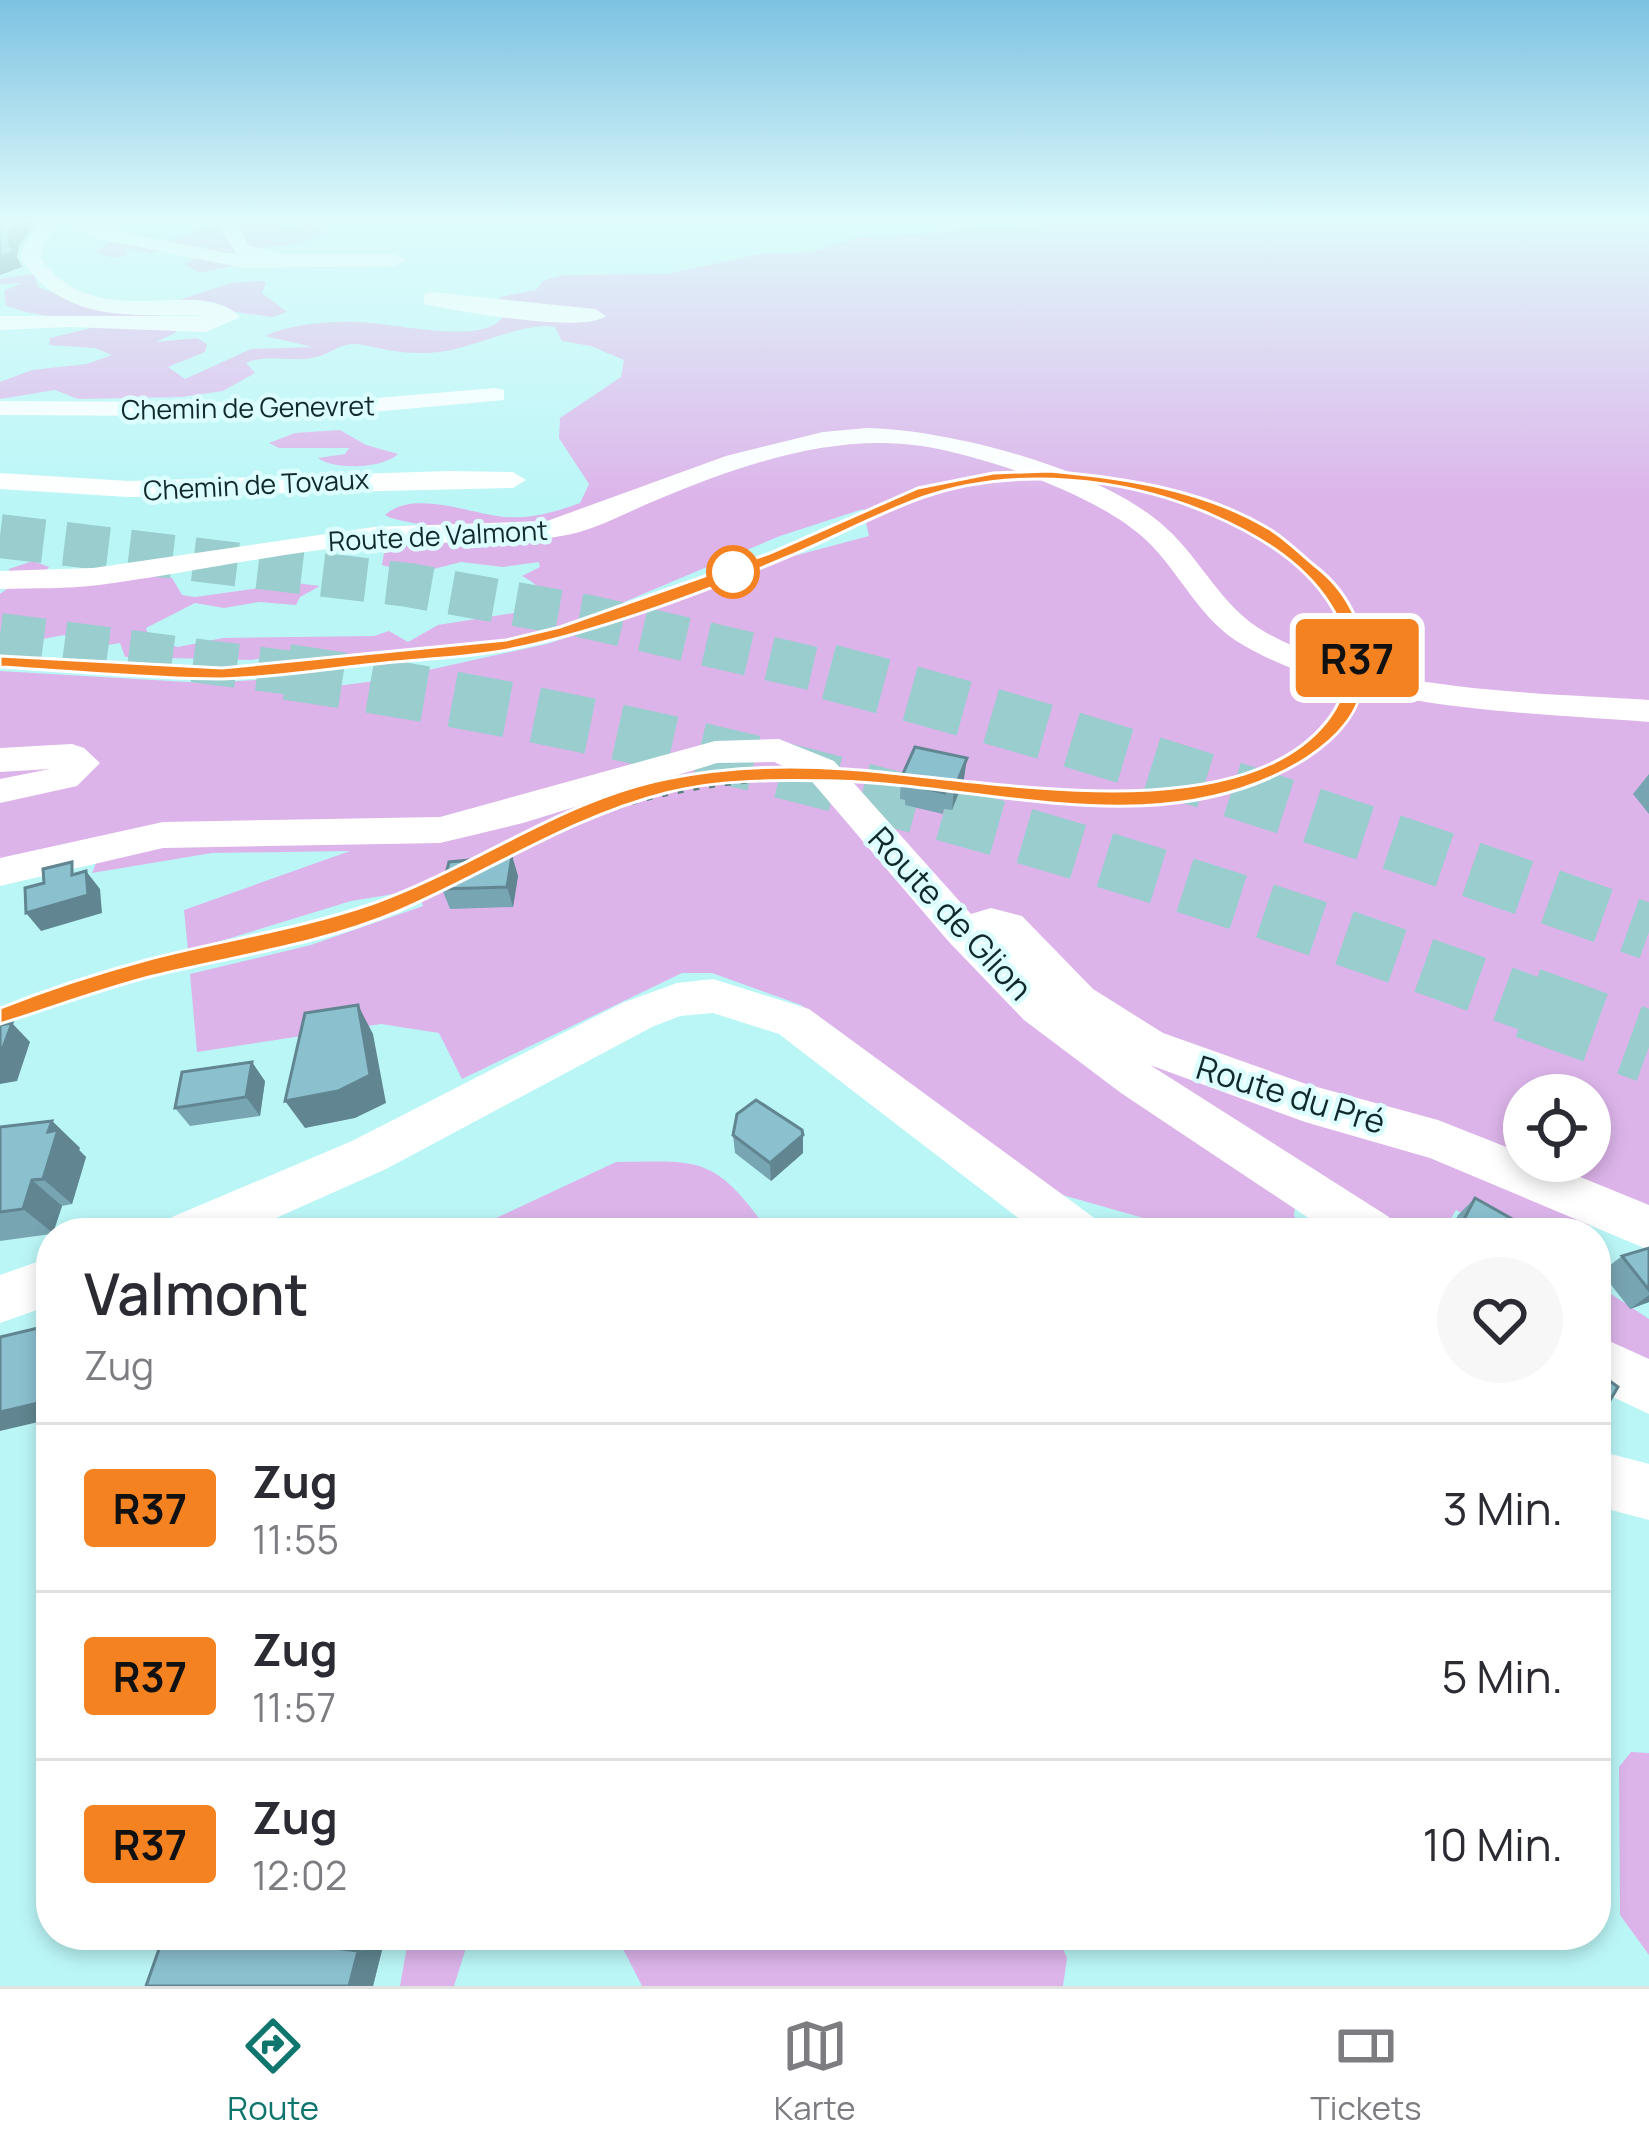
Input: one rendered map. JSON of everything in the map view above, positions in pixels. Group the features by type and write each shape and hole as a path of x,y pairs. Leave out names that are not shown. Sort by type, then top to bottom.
{"street":[{"path":"0,323 85,320 206,325 228,315"},
{"path":"555,315 595,316"},
{"name":"Chemin de Genevret","path":"0,409 319,410 495,395"},
{"name":"Route de Valmont","path":"0,580 93,577 374,536 570,526 677,479 796,447 869,436 929,440 1019,466 1131,515 1164,541 1216,614 1256,640 1305,661 1427,687 1649,711"},
{"name":"Chemin de Tovaux","path":"0,481 128,489 392,478 513,480"},
{"path":"341,562 440,540 498,536 508,530"},
{"name":"Route de Glion","path":"0,872 164,836 406,832 470,826 695,758 763,748 795,754 821,769 1023,993 1078,1039 1349,1218"},
{"path":"0,760 72,756 82,763 64,778 0,791"},
{"name":"Route du Pré","path":"963,931 992,923 1008,927 1078,1000 1167,1054 1305,1102 1438,1140 1649,1228"},
{"path":"224,1218 369,1155 637,1015 677,1000 713,996 794,1021 1056,1218"},
{"path":"0,1299 36,1286"},
{"path":"1611,1368 1649,1387"},
{"path":"1611,1482 1649,1492"}],"shaded area":[{"path":"41,315 159,315 177,332 156,342 197,338 207,344 205,352 168,367 185,379 251,349 313,347 265,336 298,326 357,322 456,332 491,326 502,315 1649,315 1649,1230 1611,1223 1611,1218 1472,1218 1456,1210 1451,1218 1381,1218 1354,1199 1295,1205 1296,1218 1143,1218 1059,1194 801,1005 712,973 682,973 462,1079 439,1033 381,1024 197,1052 190,974 311,945 423,906 418,890 351,901 188,951 184,910 350,851 212,853 92,873 98,858 0,884 0,671 204,683 271,679 313,689 383,680 547,644 665,606 790,557 869,536 863,509 780,536 523,639 326,656 300,652 251,660 125,657 120,643 82,649 64,635 0,647 0,594 8,588 9,569 33,561 49,567 44,573 164,575 172,578 182,595 195,597 296,583 320,586 300,597 296,605 259,602 224,608 195,603 146,628 150,640 178,647 223,638 374,636 389,631 408,642 438,625 520,612 553,619 557,615 548,597 522,576 540,567 539,562 503,567 461,562 414,574 382,565 384,553 417,543 522,538 385,515 397,507 426,503 525,517 580,503 589,484 559,438 560,418 621,377 624,360 591,346 562,341 555,327 544,326 435,352 350,344 311,358 255,360 246,363 255,373 223,391 182,397 78,399 55,390 0,399 0,382 32,370 87,364 112,355 95,348 49,345 50,338 91,328"},
{"path":"340,430 366,445 398,454 381,463 346,466 318,458 345,454 349,448 279,448 269,443 295,433"},
{"path":"616,1162 697,1165 726,1181 758,1218 496,1218"},
{"path":"1611,1294 1649,1319 1649,1359 1611,1349"},
{"path":"1631,1752 1649,1753 1649,1955 1620,1915 1619,1767"},
{"path":"406,1950 465,1950 454,1986 400,1986"},
{"path":"624,1950 1064,1950 1067,1958 1063,1986 642,1986"}],"building":[{"path":"915,747 967,758 954,790 947,788 945,793 906,784 908,780 901,778"},
{"path":"512,856 507,887 442,889 449,862"},
{"path":"72,862 72,875 86,871 88,895 26,913 25,888 44,883 43,869"},
{"path":"358,1005 370,1075 338,1091 285,1101 305,1013"},
{"path":"12,1023 0,1056 0,1025"},
{"path":"252,1062 246,1097 175,1108 182,1072"},
{"path":"756,1100 802,1130 803,1135 770,1163 733,1135 737,1114"},
{"path":"52,1121 48,1132 58,1130 43,1179 32,1180 23,1209 0,1212 0,1127"},
{"path":"1475,1198 1510,1218 1465,1218"},
{"path":"1649,1248 1649,1290 1622,1256"},
{"path":"36,1329 36,1404 0,1412 0,1337"},
{"path":"159,1950 358,1951 349,1986 146,1986"}],"tunnel":[{"path":"0,536 408,585 589,617 834,673"},
{"path":"0,635 299,674"},
{"path":"287,672 299,674"},
{"path":"829,672 834,673"},
{"path":"834,673 841,675"},
{"path":"834,673 1037,729 1242,793 1649,932"},
{"path":"299,674 307,675"},
{"path":"299,674 605,729 920,806 1230,900 1536,1006"},
{"path":"1528,1003 1649,1047"}],"railway":[{"path":"0,661 222,673 472,651 566,630 776,556 841,528"},
{"path":"211,672 229,672"},
{"path":"526,841 614,806 699,786 786,777 880,776"},
{"path":"35,1004 189,957 324,927 413,897"},
{"path":"0,1014 35,1004"},
{"path":"28,1006 35,1004"}],"train":[{"name":"R37","path":"0,661 222,673 506,646 566,630 776,556 924,492 993,478 1050,476 1116,482 1183,496 1263,531 1328,585 1354,634 1357,661 1344,713 1324,738 1275,769 1231,785 1185,796 1124,800 880,776 726,777 667,785 582,813 389,906 324,927 189,957 0,1014"}]}
